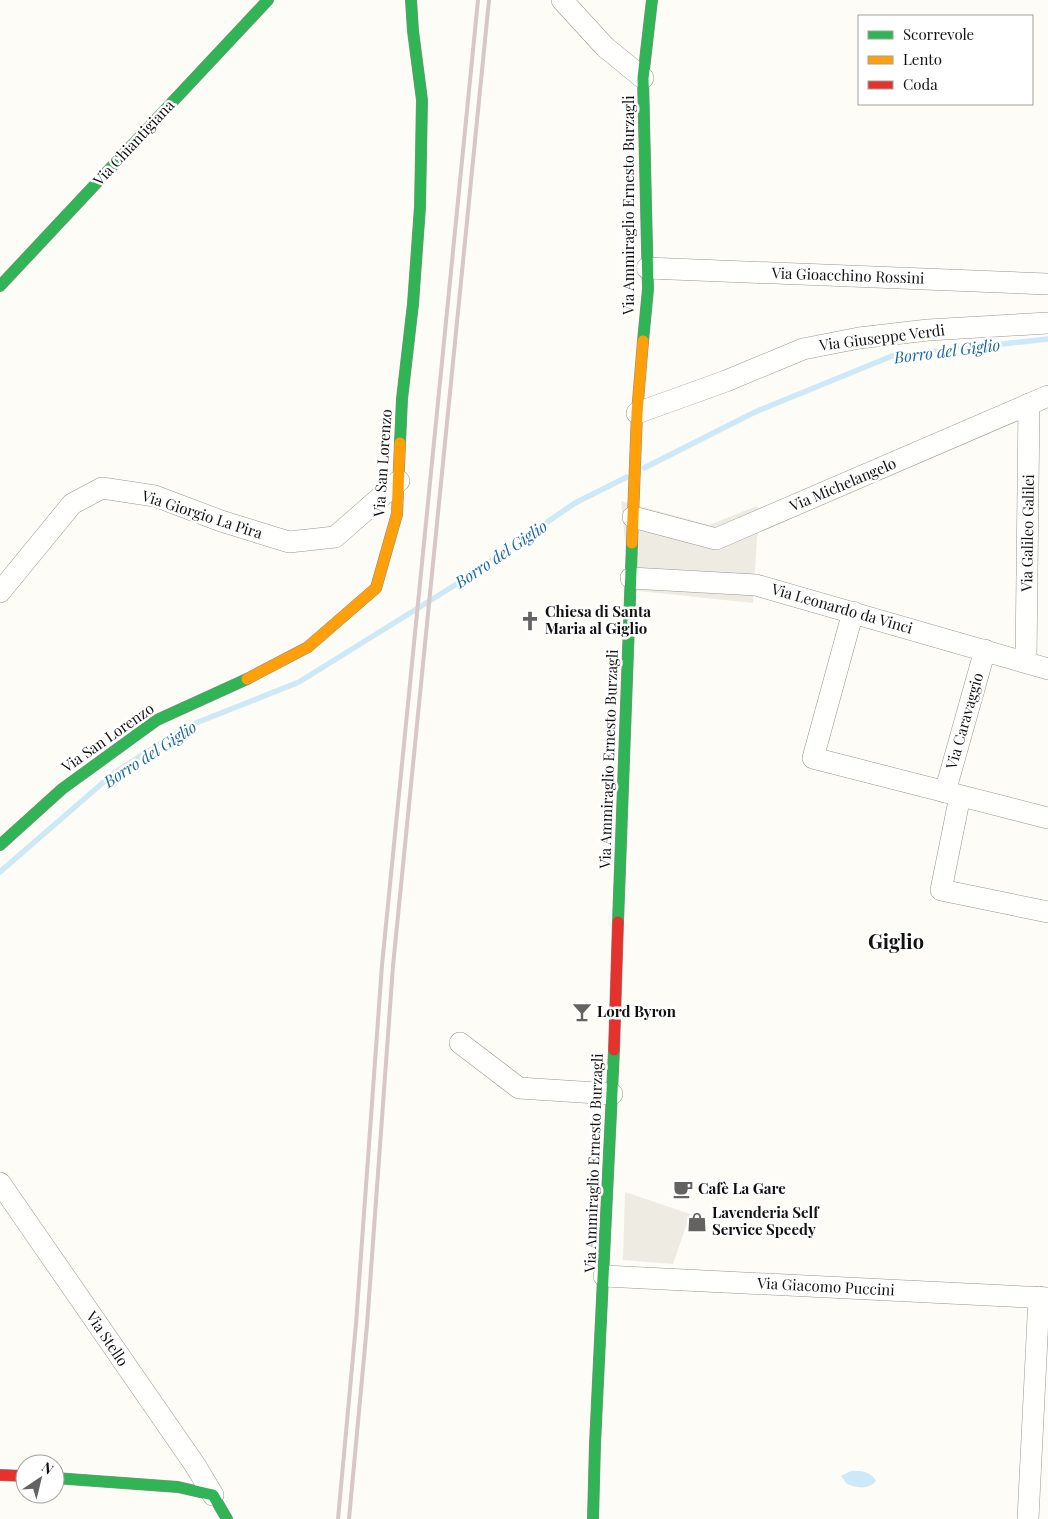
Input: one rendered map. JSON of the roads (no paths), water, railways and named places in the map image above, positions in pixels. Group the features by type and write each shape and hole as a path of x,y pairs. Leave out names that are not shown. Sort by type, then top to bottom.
{"street":[{"name":"Via Chiantigiana","path":"0,286 268,0"},
{"name":"Via San Lorenzo","path":"0,845 62,789 157,720 229,688 308,647 376,588 397,514 402,400 413,304 420,207 422,100 412,31 411,0"},
{"path":"562,0 605,47 644,78"},
{"name":"Via Ammiraglio Ernesto Burzagli","path":"593,1519 612,1094 637,412 648,289 644,78 652,0"},
{"name":"Via Gioacchino Rossini","path":"648,268 1048,284"},
{"name":"Via Giuseppe Verdi","path":"637,412 726,381 803,349 858,338 928,330 1048,323"},
{"name":"Via Michelangelo","path":"634,511 716,539 1039,400"},
{"name":"Via Galileo Galilei","path":"1026,662 1039,400"},
{"name":"Via Giorgio La Pira","path":"0,592 72,504 102,488 155,496 221,521 289,542 335,537 399,481"},
{"name":"Via Leonardo da Vinci","path":"630,578 756,585 1048,669"},
{"path":"853,612 813,758 1048,818"},
{"name":"Via Caravaggio","path":"985,650 952,794 941,890 1048,912"},
{"path":"460,1043 518,1088 612,1094"},
{"name":"Via Stello","path":"0,1183 195,1465 213,1495"},
{"name":"Via Giacomo Puccini","path":"604,1276 1043,1297"},
{"path":"1028,1519 1043,1297"},
{"path":"0,1474 15,1475"},
{"path":"65,1479 178,1487 213,1495 227,1519"}],"water":[{"path":"851,1471 865,1472 876,1481 869,1486 862,1487 847,1484 841,1476"}],"waterway":[{"name":"Borro del Giglio","path":"644,468 755,412 892,356 1048,339"},
{"name":"Borro del Giglio","path":"0,872 114,773 186,727 299,682 460,582 575,503 627,477"}],"railway":[{"path":"338,1519 356,1324 382,965 478,0"},
{"path":"349,1519 367,1325 393,966 489,0"}],"place":[{"name":"Chiesa di Santa Maria al Giglio","path":"530,621"},
{"name":"Lord Byron","path":"582,1012"},
{"name":"Cafè La Gare","path":"683,1189"},
{"name":"Lavenderia Self Service Speedy","path":"697,1222"}],"district":[{"name":"Giglio","path":"896,942"}]}
